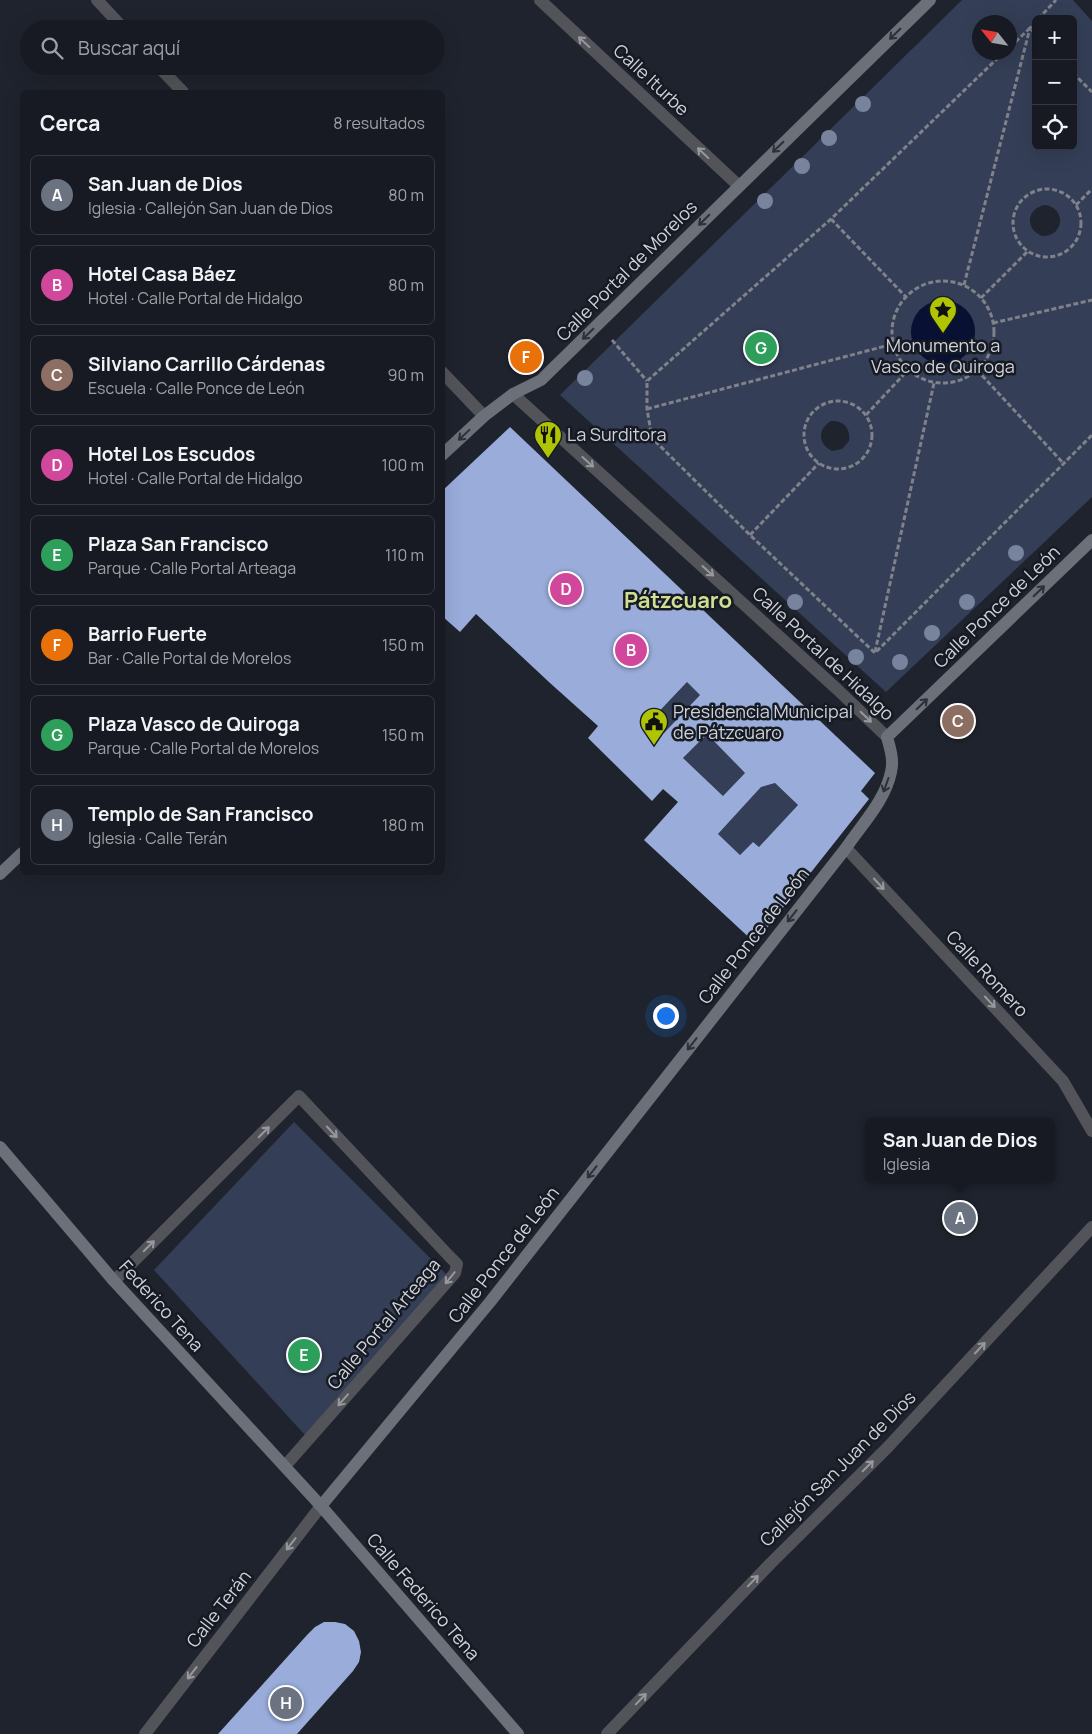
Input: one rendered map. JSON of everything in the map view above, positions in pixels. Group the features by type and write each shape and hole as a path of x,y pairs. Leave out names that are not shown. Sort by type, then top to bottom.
{"main road":[{"name":"Calle Portal de Morelos","path":"445,452 484,416 513,394 542,380 930,0"},
{"name":"Calle Ponce de León","path":"321,1506 490,1302 846,848 882,797 891,771 891,752 887,737 1092,540"},
{"path":"0,874 20,855"},
{"name":"Federico Tena","path":"0,1147 114,1281 302,1484"},
{"name":"Calle Federico Tena","path":"302,1484 518,1734"}],"street":[{"path":"97,0 116,20"},
{"name":"Calle Iturbe","path":"540,0 739,186"},
{"path":"167,75 181,90"},
{"path":"445,375 484,416"},
{"name":"Calle Portal de Hidalgo","path":"513,394 838,690 887,737"},
{"name":"Calle Romero","path":"846,848 1063,1081 1092,1131"},
{"name":"Calle Portal Arteaga","path":"114,1281 299,1096 457,1264 455,1273 285,1466"},
{"name":"Callejón San Juan de Dios","path":"607,1734 770,1564 887,1448 1092,1227"},
{"name":"Calle Terán","path":"144,1734 321,1506"}],"path":[{"path":"1042,15 1056,0"},
{"path":"1017,40 1030,28"},
{"path":"964,285 1030,28"},
{"path":"647,381 830,218 996,60"},
{"path":"1077,77 1092,92"},
{"path":"1076,205 1092,189"},
{"path":"1038,190 1060,191 1076,205 1080,213 1080,232 1071,248 1063,253 1046,257 1028,251 1020,244 1015,234 1015,213 1020,203 1028,195 1038,190"},
{"path":"830,218 906,297"},
{"path":"981,298 1028,251"},
{"path":"949,281 964,285 981,298 989,310 994,323 993,340 988,357 977,370 964,379 949,383 934,383 918,377 908,370 897,356 893,344 891,331 898,307 918,287 934,282 949,281"},
{"path":"994,323 1092,300"},
{"path":"598,324 647,381 647,409 652,438 750,535 875,653"},
{"path":"647,409 893,344"},
{"path":"866,415 908,370"},
{"path":"977,370 1064,464"},
{"path":"875,653 934,383"},
{"path":"835,401 846,402 857,407 866,415 871,424 872,435 866,455 859,462 839,469 828,468 811,455 806,444 804,432 807,421 823,404 835,401"},
{"path":"875,653 1092,435"},
{"path":"750,535 819,463"}],"shaded area":[{"path":"962,0 1073,0 1092,21 1092,497 886,692 560,395","holes":["1045,205 1057,211 1060,216 1060,222 1055,232 1042,236 1032,229 1030,219 1034,210","944,300 956,303 971,316 975,334 967,352 958,361 918,353 912,334 914,318 926,306","836,421 848,429 849,441 842,449 832,451 822,441 821,432 826,424"]},
{"path":"943,300 955,302 966,309 973,320 975,332 973,344 966,355 955,362 943,364 931,362 920,355 913,344 911,332 913,320 920,309 931,302"},
{"path":"687,682 700,695 664,733 651,720"},
{"path":"707,734 745,773 723,796 683,758"},
{"path":"775,783 798,805 759,847 753,842 740,855 718,834 761,787"},
{"path":"294,1122 447,1275 305,1435 154,1270"}],"building":[{"path":"510,427 875,773 861,791 869,799 755,943 644,840 678,802 663,789 652,801 588,738 598,726 476,614 460,632 445,619 445,488","holes":["687,682 700,695 664,733 651,720","707,734 745,773 723,796 683,758","775,783 798,805 759,847 753,842 740,855 718,834 761,787"]},
{"path":"324,1622 345,1624 354,1631 359,1641 361,1652 359,1662 297,1734 218,1734 307,1635"}],"place":[{"name":"Monumento a Vasco de Quiroga","path":"943,334"},
{"name":"Plaza Vasco de Quiroga","path":"761,348"},
{"name":"Barrio Fuerte","path":"526,357"},
{"name":"La Surditora","path":"548,459"},
{"name":"Hotel Los Escudos","path":"566,589"},
{"name":"Hotel Casa Báez","path":"631,650"},
{"name":"Silviano Carrillo Cárdenas","path":"958,721"},
{"name":"Presidencia Municipal de Pátzcuaro","path":"654,746"},
{"name":"San Juan de Dios","path":"960,1218"},
{"name":"Plaza San Francisco","path":"304,1355"},
{"name":"Templo de San Francisco","path":"286,1703"}],"district":[{"name":"Pátzcuaro","path":"678,600"}]}
